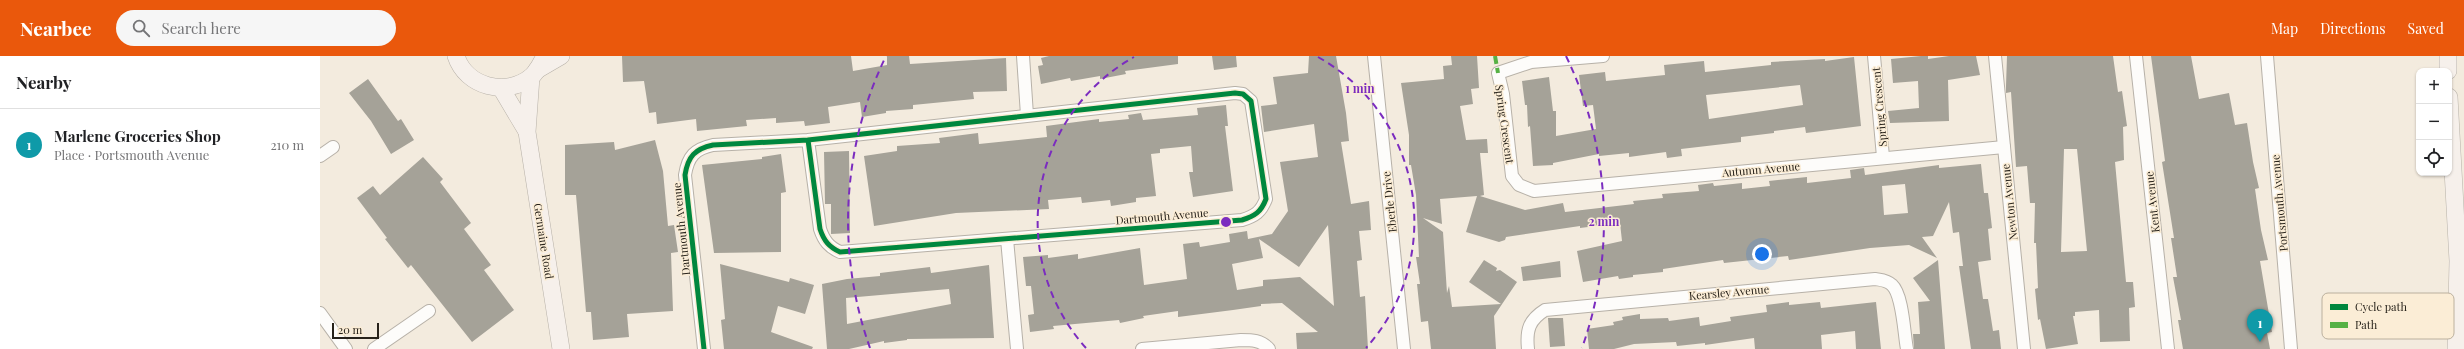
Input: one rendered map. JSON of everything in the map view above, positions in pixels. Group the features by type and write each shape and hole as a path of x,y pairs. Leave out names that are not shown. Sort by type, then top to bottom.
{"main road":[{"path":"456,56 466,73 476,81 488,86 501,88 516,85 537,68 561,56"},
{"path":"2448,56 2448,68"},
{"name":"Germaine Road","path":"537,68 527,132 562,349"},
{"name":"Germaine Road","path":"501,88 527,132"},
{"path":"2449,104 2458,261 2456,349"}],"street":[{"path":"1023,56 1027,115"},
{"name":"Eberle Drive","path":"1374,56 1404,349"},
{"name":"Spring Crescent","path":"1519,185 1512,176 1503,94 1498,73 1531,62 1603,56"},
{"name":"Spring Crescent","path":"1874,56 1883,158"},
{"name":"Newton Avenue","path":"1995,56 2024,349"},
{"name":"Kent Avenue","path":"2136,56 2168,349"},
{"name":"Portsmouth Avenue","path":"2267,56 2291,349"},
{"name":"Dartmouth Avenue","path":"704,349 686,175 687,163 693,153 702,147 713,145 808,140 1027,115 1243,94 1251,101 1266,199 1262,209 1253,217 1242,220 840,252 832,248 824,240 820,229 808,140"},
{"path":"320,156 333,147"},
{"name":"Autumn Avenue","path":"1519,185 1534,191 2004,147"},
{"path":"1007,239 1017,349"},
{"name":"Kearsley Avenue","path":"1528,349 1528,327 1534,317 1545,310 1875,279 1885,280 1893,285 1898,294 1907,349"},
{"path":"374,349 429,311"},
{"path":"320,313 346,349"},
{"path":"1142,349 1254,340 1265,344 1269,349"}],"building":[{"path":"622,56 851,56 853,71 887,65 887,56 909,56 910,64 1006,58 1007,91 973,92 974,99 913,105 913,109 886,111 886,113 862,117 860,102 828,107 830,123 805,126 804,121 776,123 776,118 746,120 747,126 697,131 696,119 657,124 656,112 649,113 644,81 623,82"},
{"path":"1049,56 1178,56 1178,64 1125,71 1126,74 1100,79 1100,76 1071,81 1070,78 1041,84 1038,66 1043,65 1041,58"},
{"path":"1212,56 1236,56 1237,67 1214,70"},
{"path":"1309,56 1336,56 1346,113 1349,141 1341,142 1351,204 1369,201 1371,230 1359,231 1362,260 1357,261 1360,297 1365,296 1368,349 1297,349 1296,333 1318,332 1282,303 1261,304 1261,306 1178,317 1178,311 1143,316 1144,318 1120,323 1119,320 1053,326 1054,329 1030,332 1028,315 1034,314 1031,286 1026,286 1023,257 1048,255 1048,258 1078,254 1078,259 1140,248 1144,285 1187,279 1183,244 1199,242 1200,247 1230,242 1229,234 1247,231 1248,239 1272,234 1288,211 1280,162 1318,157 1314,124 1264,132 1261,106 1277,104 1273,77 1308,73","holes":["1328,225 1334,306 1300,277 1263,280 1263,286 1237,290 1232,264 1263,258 1259,239 1299,267"]},
{"path":"1451,56 1477,56 1479,88 1471,89 1473,104 1460,106 1466,140 1487,139 1488,153 1480,153 1484,195 1480,196 1525,210 1563,203 1565,212 1634,204 1633,201 1663,198 1662,194 1699,191 1698,185 1713,183 1714,186 1742,183 1742,189 1770,186 1769,181 1807,177 1807,183 1851,178 1850,170 1864,168 1865,175 1939,165 1939,168 1981,164 1984,193 1988,193 1992,228 1988,229 1991,260 1978,262 1983,299 1988,299 1993,331 1999,330 2001,349 1971,349 1959,266 1963,266 1959,232 1953,233 1949,202 1933,236 1922,237 1937,258 1909,245 1870,248 1789,260 1788,256 1724,263 1723,260 1663,269 1663,272 1633,275 1633,277 1619,279 1618,276 1583,282 1577,251 1622,241 1620,223 1580,228 1580,226 1506,237 1505,240 1499,242 1466,232 1477,196 1440,199 1442,224 1423,218 1443,232 1447,293 1449,286 1452,307 1501,304 1469,282 1484,260 1497,268 1496,271 1500,270 1517,282 1494,316 1496,349 1431,349 1428,321 1421,322 1417,284 1420,284 1416,257 1419,257 1416,195 1411,165 1409,165 1409,135 1401,83 1444,79 1443,66 1452,65","holes":["1905,184 1908,213 1884,215 1882,186"]},
{"path":"1928,56 1928,59 1949,56 1976,56 1980,75 1948,80 1949,121 1890,123 1888,111 1919,108 1918,81 1893,83 1891,59"},
{"path":"2007,56 2113,56 2118,92 2122,91 2127,126 2123,127 2124,160 2115,162 2126,282 2133,282 2135,307 2129,308 2130,341 2100,342 2099,310 2075,312 2075,316 2073,316 2078,344 2046,349 2040,319 2038,320 2035,289 2038,288 2036,243 2034,243 2035,203 2030,203 2027,166 2016,167 2011,92 2006,93","holes":["2064,149 2077,149 2087,251 2061,252"]},
{"path":"2151,56 2191,56 2199,99 2229,93 2235,125 2247,123 2259,188 2255,189 2261,230 2268,260 2260,261 2272,332 2267,333 2270,349 2183,349 2178,320 2181,320 2173,277 2177,277 2171,238 2174,238 2162,162 2165,161"},
{"path":"1854,57 1861,126 1806,133 1805,127 1774,131 1774,133 1741,137 1741,142 1681,149 1682,156 1667,158 1666,152 1629,157 1629,153 1599,156 1599,154 1553,163 1553,165 1533,166 1530,126 1528,127 1527,105 1525,105 1522,81 1549,77 1553,111 1556,111 1556,136 1596,129 1593,105 1583,106 1579,75 1605,72 1606,81 1665,75 1664,65 1704,61 1705,72 1771,65 1771,62 1825,59 1825,61","holes":["1800,85 1803,105 1709,119 1706,95"]},
{"path":"368,79 398,121 401,119 414,140 391,154 371,121 349,93"},
{"path":"1226,105 1228,126 1225,126 1233,191 1193,197 1189,172 1193,172 1191,146 1160,149 1160,153 1151,154 1156,196 1136,198 1136,202 1111,206 1110,200 1082,203 1081,197 1048,200 1049,209 956,213 874,226 864,156 897,151 897,146 940,143 939,138 978,133 979,144 1047,137 1046,126 1099,119 1099,122 1129,119 1128,115 1141,113 1143,120 1198,115 1197,108"},
{"path":"655,140 663,171 668,226 674,225 678,252 671,253 673,311 627,314 629,337 593,340 591,312 586,312 576,195 565,195 565,145 614,142 615,150"},
{"path":"849,151 850,233 831,234 831,204 825,204 824,152"},
{"path":"781,154 786,192 781,193 781,252 714,253 702,165 762,159 762,157"},
{"path":"423,157 443,179 440,182 471,223 464,229 491,265 484,270 514,310 472,342 411,265 408,268 385,239 387,238 357,198 373,186 380,195"},
{"path":"1938,260 1945,349 1914,349 1913,334 1920,334 1918,302 1930,301 1913,278"},
{"path":"1560,261 1561,277 1523,281 1521,267"},
{"path":"720,264 789,282 790,278 814,285 805,314 778,306 771,332 813,347 812,349 724,349 721,320 725,319"},
{"path":"989,265 994,338 907,339 884,343 884,341 849,349 827,349 822,284 847,279 880,276 880,273 930,267 931,273","holes":["949,289 951,304 847,324 846,298"]},
{"path":"1789,302 1789,305 1820,302 1821,308 1876,302 1881,349 1856,349 1855,331 1821,335 1822,349 1755,349 1754,338 1705,345 1705,343 1677,346 1676,342 1634,344 1614,349 1589,349 1587,329 1614,325 1613,322 1623,320 1622,317 1640,314 1640,319 1668,318 1669,321 1699,317 1700,326 1731,321 1730,317 1767,312 1766,305"},
{"path":"1548,318 1563,318 1565,346 1550,347"}],"marked path":[{"path":"1495,56 1498,73"}],"cycle path":[{"path":"704,349 685,175 686,168 693,154 701,149 713,145 808,140 1235,93 1243,94 1251,101 1266,199 1257,213 1242,220 840,252 827,243 820,229 808,140"}],"place":[{"name":"Marlene Groceries Shop","path":"2260,342"}]}
